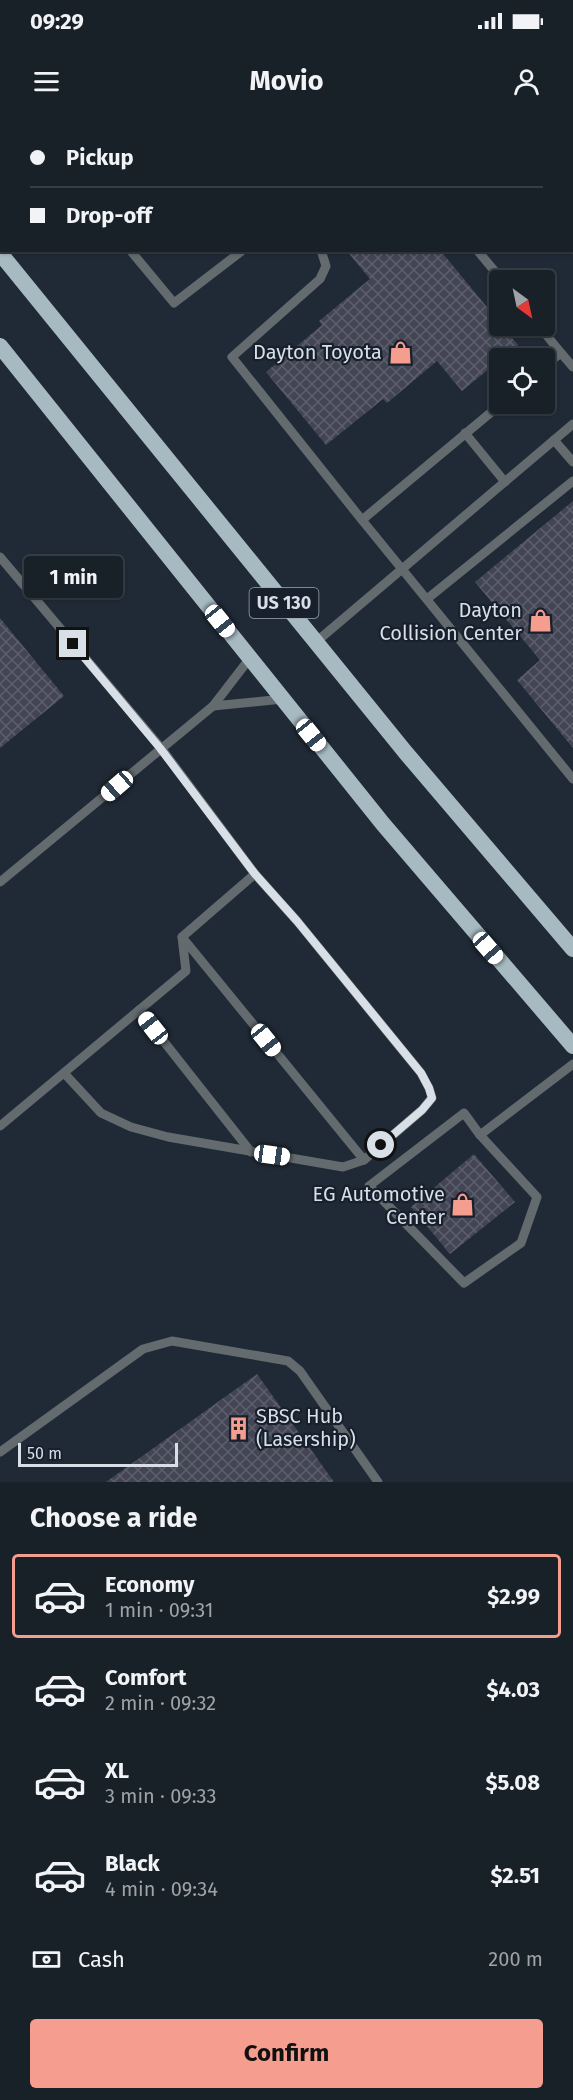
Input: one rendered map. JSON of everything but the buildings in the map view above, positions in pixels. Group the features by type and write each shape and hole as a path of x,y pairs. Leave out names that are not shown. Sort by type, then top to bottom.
{"highway":[{"name":"US 130","path":"0,253 406,753 573,949"},
{"name":"US 130","path":"0,346 382,825 573,1046"}],"lane":[{"path":"132,252 174,303 240,252"},
{"path":"322,252 326,266 320,279 232,357 573,779"},
{"path":"479,252 494,270"},
{"path":"547,336 573,367"},
{"path":"555,358 561,353"},
{"path":"362,520 489,414"},
{"path":"316,642 573,424"},
{"path":"465,433 505,482"},
{"path":"554,440 573,462"},
{"path":"427,599 573,481"},
{"path":"0,557 160,748 255,874 297,921 421,1073 432,1098 422,1110 364,1160 343,1167 168,1137 131,1127 101,1113 64,1073"},
{"path":"0,882 213,706 250,658"},
{"path":"213,706 283,699"},
{"path":"182,937 255,874"},
{"path":"0,1126 186,970 182,937"},
{"path":"182,937 364,1160"},
{"path":"139,1010 251,1152"},
{"path":"480,1135 573,1064"},
{"path":"464,1113 480,1135 537,1197 521,1243 464,1283 369,1186 464,1113"},
{"path":"0,1452 143,1349 172,1341 288,1361 300,1371 378,1482"}],"place":[{"name":"Dayton Toyota","path":"400,352"},
{"name":"Dayton Collision Center","path":"540,621"},
{"name":"EG Automotive Center","path":"463,1205"},
{"name":"SBSC Hub (Lasership)","path":"238,1428"}],"route":[{"path":"73,644 160,748 255,874 297,921 421,1073 432,1098 422,1110 381,1145"}]}
